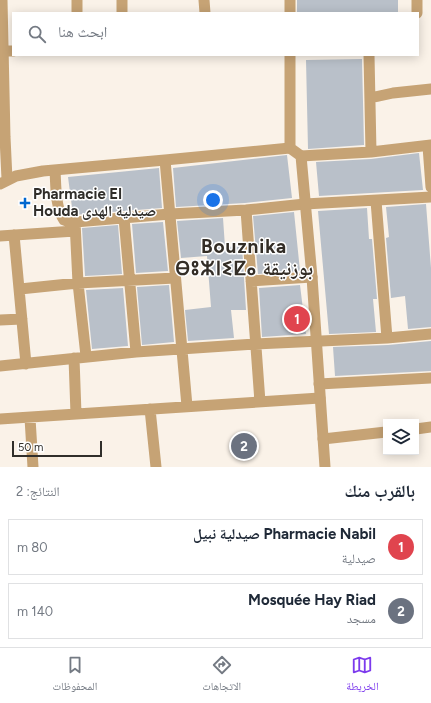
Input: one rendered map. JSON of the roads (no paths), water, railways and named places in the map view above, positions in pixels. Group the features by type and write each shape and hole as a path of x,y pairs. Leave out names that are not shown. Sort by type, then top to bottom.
{"street":[{"path":"2,0 8,51 2,137 4,182 16,176 29,173 290,148 301,156 371,152 429,145 431,187"},
{"path":"76,0 77,12"},
{"path":"122,0 122,12"},
{"path":"204,0 205,12"},
{"path":"290,0 290,12"},
{"path":"417,0 418,12"},
{"path":"290,56 290,148"},
{"path":"369,56 371,152"},
{"path":"370,98 431,88"},
{"path":"301,156 312,277 325,467"},
{"path":"165,160 187,406"},
{"path":"55,170 58,205 61,217 75,226"},
{"path":"0,236 124,218 246,210 305,204 431,197"},
{"path":"376,201 386,338"},
{"path":"246,210 260,402"},
{"path":"124,218 136,352"},
{"path":"75,226 78,283 86,356"},
{"path":"14,235 26,364"},
{"path":"251,280 312,277"},
{"path":"20,289 78,283 175,278"},
{"path":"0,320 22,319"},
{"path":"0,366 136,352 256,344 386,338 431,334"},
{"path":"74,358 76,414"},
{"path":"319,384 431,378"},
{"path":"0,419 320,398"},
{"path":"150,409 156,467"},
{"path":"30,418 33,467"},
{"path":"419,429 431,427"},
{"path":"323,439 383,432"}],"place":[{"name":"Pharmacie El Houda صيدلية الهدى","path":"25,203"},
{"name":"Pharmacie Nabil صيدلية نبيل","path":"297,319"},
{"name":"Mosquée Hay Riad","path":"244,446"}],"district":[{"name":"Bouznika ⴱⵓⵣⵏⵉⵇⴰ بوزنيقة","path":"244,257"}]}
